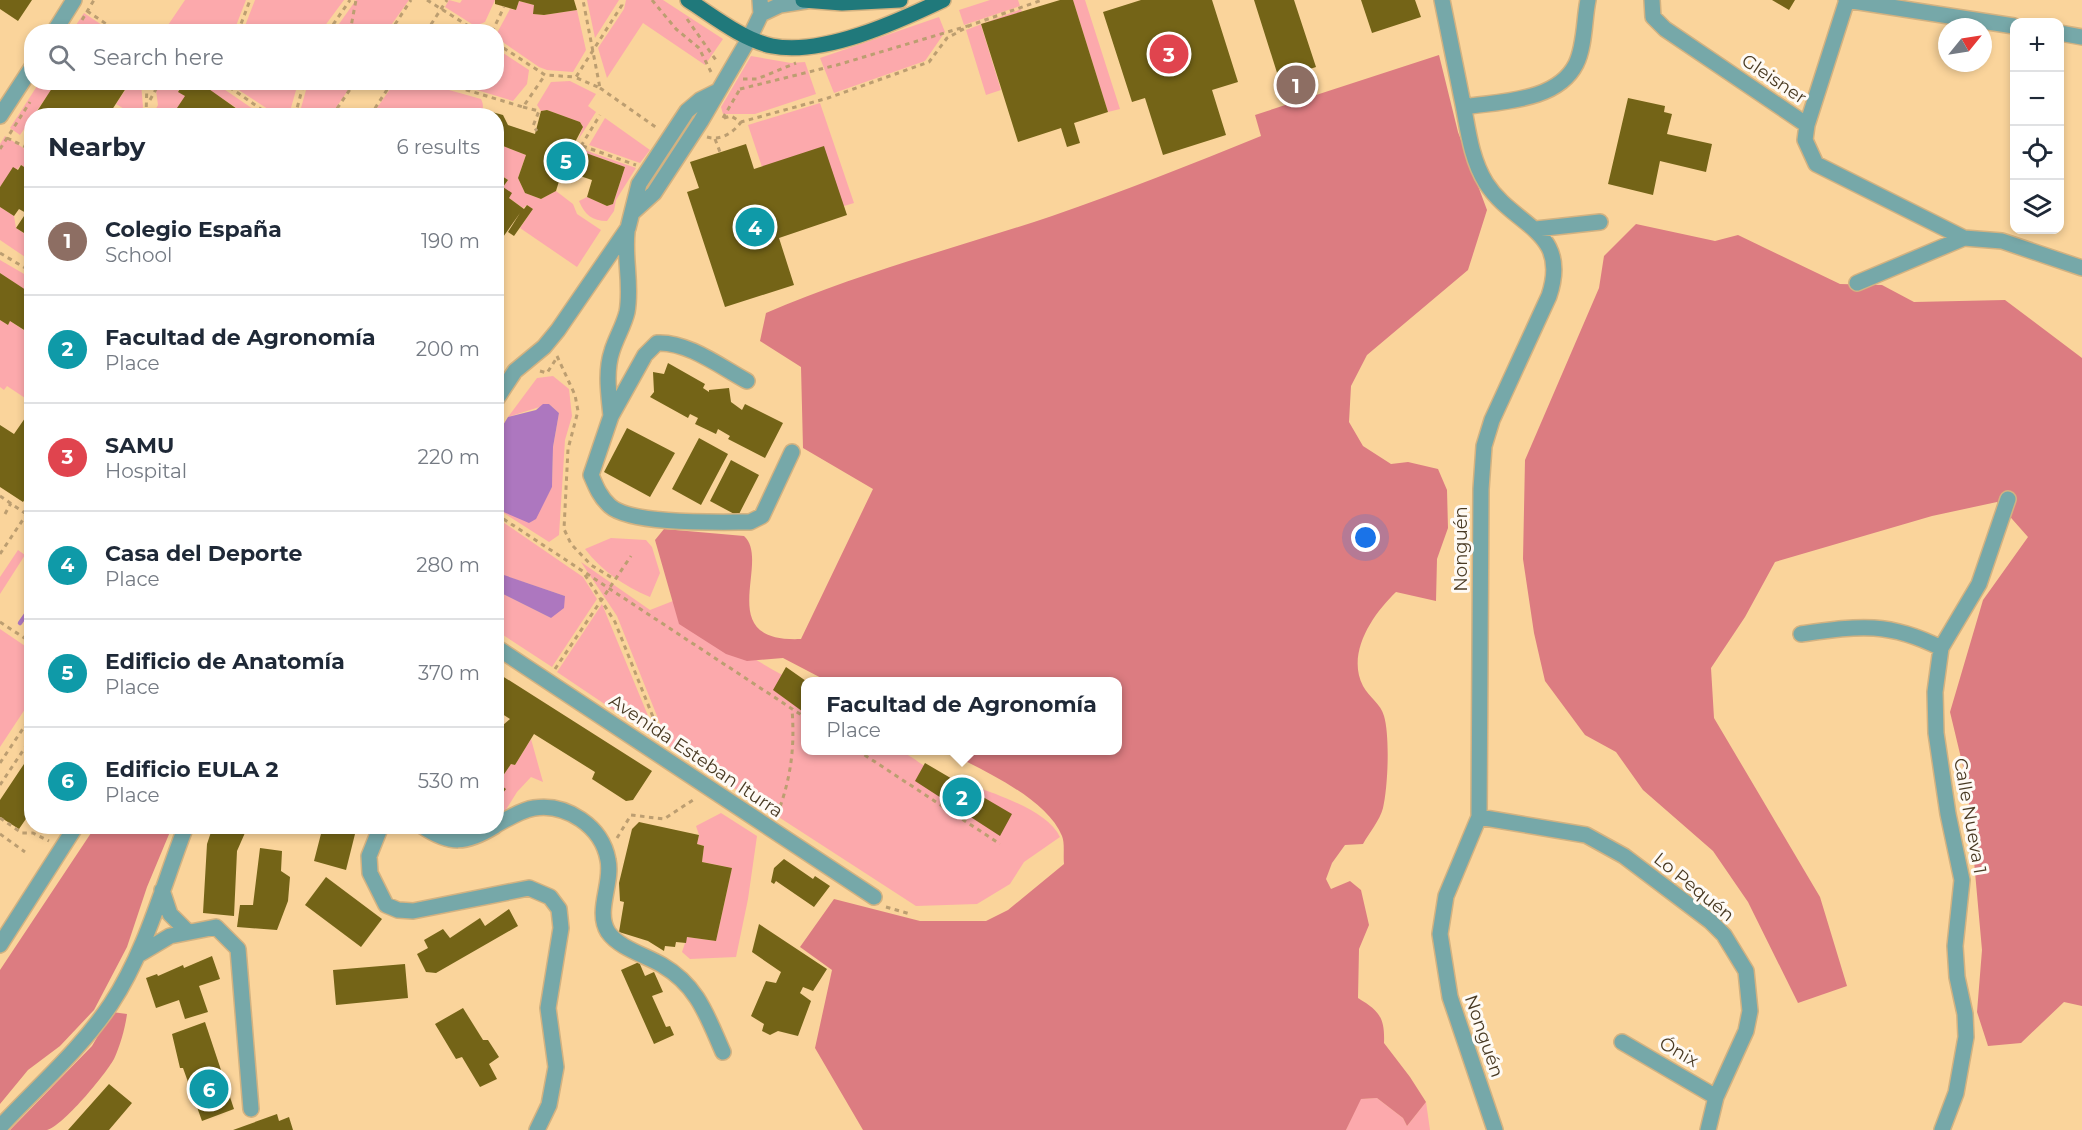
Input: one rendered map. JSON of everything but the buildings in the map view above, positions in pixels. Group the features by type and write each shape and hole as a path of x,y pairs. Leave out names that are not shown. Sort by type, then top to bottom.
{"main road":[{"path":"688,0 750,37 784,48 823,44 902,19 943,0"},
{"path":"804,0 900,0"}],"street":[{"path":"59,24 74,0"},
{"path":"633,212 654,193 694,133 750,37 760,7 804,0"},
{"name":"Nonguén","path":"1442,0 1470,141 1485,182 1508,207 1536,229 1551,248 1554,271 1553,285 1499,401 1483,456 1479,817 1446,896 1442,914 1440,951 1450,997 1496,1130"},
{"path":"1464,107 1528,97 1561,82 1577,63 1588,0"},
{"name":"Gleisner","path":"1652,0 1653,17 1665,29 1807,125 1805,140 1816,164 1964,238 2002,241 2082,268"},
{"path":"1807,125 1847,0 2010,25"},
{"path":"2064,34 2082,37"},
{"path":"0,116 24,78"},
{"path":"504,388 515,371 544,347 558,330 627,228 639,184 675,128 691,106 716,92"},
{"path":"1536,229 1600,222"},
{"path":"611,416 608,375 611,354 627,312 628,290 624,256 627,228"},
{"name":"Gleisner","path":"1857,283 1964,238"},
{"path":"747,381 682,347 668,342 657,343 645,355 611,416 591,475 599,495 611,508 627,515 647,519 750,522 762,516 792,452"},
{"name":"Calle Nueva 1","path":"1942,1130 1956,1093 1966,1037 1955,946 1962,880 1948,814 1936,733 1935,692 1941,648 1979,584 2008,499"},
{"path":"1801,634 1872,627 1902,631 1941,648"},
{"name":"Avenida Esteban Iturra","path":"504,652 873,897"},
{"path":"504,822 531,809 551,807 574,815 594,830 606,854 608,873 603,917 608,931 619,942 664,966 697,994 723,1052"},
{"name":"Lo Pequén","path":"1479,817 1586,835 1624,856 1710,921 1724,935 1746,970 1750,1011 1746,1031 1716,1097 1708,1130"},
{"path":"0,945 71,834"},
{"path":"0,1126 38,1085 75,1052 112,1003 138,955 183,834"},
{"path":"378,834 369,856 370,873 386,905 398,910 413,911 529,888 545,893 559,909 561,928 548,1008 556,1067 549,1105 537,1130"},
{"path":"434,834 459,841 482,834"},
{"path":"162,890 170,914 188,932"},
{"path":"138,955 161,940 216,927 238,949 251,1109"},
{"name":"Ónix","path":"1622,1042 1716,1097"}],"path":[{"path":"241,24 250,0"},
{"path":"333,24 350,0"},
{"path":"352,24 356,0"},
{"path":"395,24 411,0"},
{"path":"427,0 465,24"},
{"path":"431,24 447,0"},
{"path":"583,0 600,88"},
{"path":"576,77 622,5 622,0"},
{"path":"694,133 715,139 728,135 741,122 828,98 929,62 947,38 971,25 1027,8 1042,0"},
{"path":"496,24 504,7"},
{"path":"87,11 106,24"},
{"path":"504,48 544,75 576,77 600,88 657,128 675,128"},
{"path":"523,107 544,75"},
{"path":"147,90 147,108"},
{"path":"148,101 155,90"},
{"path":"234,90 259,108"},
{"path":"297,108 302,90"},
{"path":"337,108 350,90"},
{"path":"375,108 387,90"},
{"path":"467,90 539,111 533,126 537,131"},
{"path":"26,108 30,101"},
{"path":"0,149 24,111"},
{"path":"581,146 600,115"},
{"path":"722,118 731,116 741,122"},
{"path":"7,138 24,146"},
{"path":"715,139 720,152"},
{"path":"574,143 638,165"},
{"path":"0,253 24,267"},
{"path":"557,356 574,395 578,411 568,449 564,529 571,544 591,565 615,579"},
{"path":"0,496 24,513"},
{"path":"5,514 11,503"},
{"path":"0,554 24,517"},
{"path":"504,519 801,714"},
{"path":"547,680 631,556"},
{"path":"584,573 615,622 669,761"},
{"path":"0,622 24,638"},
{"path":"772,830 787,789 795,744 792,709"},
{"path":"0,763 24,727"},
{"path":"0,784 24,749"},
{"path":"865,755 1000,843"},
{"path":"606,854 631,815 664,819 700,795"},
{"path":"0,819 24,833"},
{"path":"0,834 25,852"},
{"path":"35,834 62,848"}],"shaded area":[{"path":"185,0 246,0 237,24 169,24"},
{"path":"255,0 344,0 326,24 246,24"},
{"path":"356,0 409,0 392,24 339,24"},
{"path":"449,0 460,3 462,0 495,0 485,22 480,24 472,24 445,7"},
{"path":"587,0 619,0 595,38"},
{"path":"626,0 663,0 723,39 705,65 643,23 607,78 598,48 624,9"},
{"path":"990,0 1018,0 1020,6 964,25 959,10"},
{"path":"1073,0 1085,0 1120,109 1108,112"},
{"path":"519,1 534,5 534,14 544,15 577,10 586,50 573,72 547,70 539,67 504,43 504,24 502,24 510,9 516,10"},
{"path":"1021,9 1022,12 981,25 1001,90 986,95 966,30"},
{"path":"84,13 100,24 77,24"},
{"path":"939,17 945,32 925,61 834,93 820,58"},
{"path":"504,54 529,70 527,84 513,101 477,90 504,90"},
{"path":"1439,55 1458,132 1487,210 1468,270 1367,355 1351,386 1349,422 1363,446 1391,464 1408,462 1438,469 1447,490 1448,528 1437,559 1436,601 1396,592 1379,611 1364,635 1358,660 1359,673 1363,686 1378,704 1386,725 1388,762 1385,799 1379,817 1363,844 1345,845 1332,863 1326,879 1331,889 1350,881 1361,890 1369,925 1359,949 1358,998 1376,1011 1382,1021 1384,1043 1426,1102 1407,1126 1403,1118 1377,1098 1361,1099 1346,1130 863,1130 815,1048 832,970 800,947 834,899 920,921 986,921 1008,910 1064,864 1062,836 1054,822 1042,809 1011,786 954,755 1122,755 1122,677 819,677 783,658 747,661 726,654 679,624 655,540 664,529 744,536 751,548 749,598 751,615 758,628 774,637 801,639 873,489 803,448 801,367 760,341 766,313 836,285 1052,216 1157,178 1261,136 1255,115"},
{"path":"751,56 791,63 805,62 816,94 755,114 723,114 721,107"},
{"path":"570,81 596,94 588,106 596,112 578,140 583,127 580,122 547,110 541,111 537,105 551,82"},
{"path":"34,90 51,90 39,108 24,108 24,129 20,135 10,128"},
{"path":"125,90 142,90 142,108 123,108 116,104"},
{"path":"156,90 179,90 185,96 187,108 156,108"},
{"path":"210,90 225,90 252,108 236,108"},
{"path":"239,90 296,90 291,108 266,108"},
{"path":"306,90 348,90 336,108 301,108"},
{"path":"389,90 449,90 481,99 483,103 483,108 377,108"},
{"path":"820,103 854,203 844,206 762,167 748,125"},
{"path":"605,118 650,150 640,163 589,145"},
{"path":"5,136 24,148 24,167 21,165 0,187 0,144"},
{"path":"504,146 526,155 518,178 525,193 541,199 556,191 573,204 577,214 601,230 577,267 520,228 533,209 527,205 523,208 509,198 504,189 508,180 504,177"},
{"path":"573,146 636,168 616,200 614,211 607,221 597,220 590,216 579,201 587,197 607,206 613,204 625,167 572,148"},
{"path":"0,207 14,216 16,228 24,233 24,256 0,240"},
{"path":"1636,224 1715,241 1738,235 1840,284 1882,285 1914,302 2005,300 2082,358 2082,1006 2064,1002 2021,1043 1988,1046 1977,1012 1982,950 1967,783 1950,712 1983,600 2028,537 1997,502 1932,516 1775,562 1745,617 1711,668 1714,718 1820,897 1847,986 1798,1003 1748,902 1713,851 1643,790 1616,752 1585,735 1545,681 1534,633 1523,559 1525,460 1599,288 1604,256"},
{"path":"0,260 24,274 24,289 0,273"},
{"path":"0,320 8,325 10,321 24,330 24,397 7,386 4,390 0,387"},
{"path":"553,376 569,389 572,416 565,440 559,535 549,542 504,513 510,514 547,496 552,487 553,447 559,413 549,404 508,417 537,378"},
{"path":"543,404 549,404 559,413 553,447 552,487 536,519 529,523 504,512 504,424 508,417 536,410"},
{"path":"504,523 583,577 597,599 552,667 504,636 504,594 551,618 565,596 504,575"},
{"path":"611,538 646,540 652,547 660,573 650,597 614,577 585,549"},
{"path":"18,550 24,554 0,594 0,577"},
{"path":"581,562 650,610 673,601 737,648 801,684 801,755 907,755 933,771 1003,797 1038,814 1060,837 1024,862 1010,884 977,904 916,906 669,746 617,616"},
{"path":"504,575 565,596 564,608 551,618 504,594"},
{"path":"602,604 658,740 557,672"},
{"path":"0,629 24,645 24,711 0,747"},
{"path":"531,739 543,782 531,777 517,792 504,813 504,774 511,764 515,765"},
{"path":"721,813 757,836 748,899 736,957 690,959 682,952 687,937 716,941 732,868 702,862 704,846 697,844 699,835 696,826"},
{"path":"90,834 169,834 147,887 127,947 94,1010 60,1046 28,1070 0,1104 0,970"},
{"path":"112,1012 127,1014 120,1043 114,1059 83,1099 63,1119 47,1130 10,1130 92,1046"},
{"path":"1377,1098 1403,1118 1407,1126 1426,1102 1430,1130 1346,1130 1360,1099"}],"waterway":[{"path":"20,623 24,617"}],"place":[{"name":"SAMU","path":"1169,54"},
{"name":"Colegio España","path":"1296,85"},
{"name":"Edificio de Anatomía","path":"566,161"},
{"name":"Casa del Deporte","path":"755,227"},
{"name":"Facultad de Agronomía","path":"962,797"},
{"name":"Edificio EULA 2","path":"209,1089"}]}
